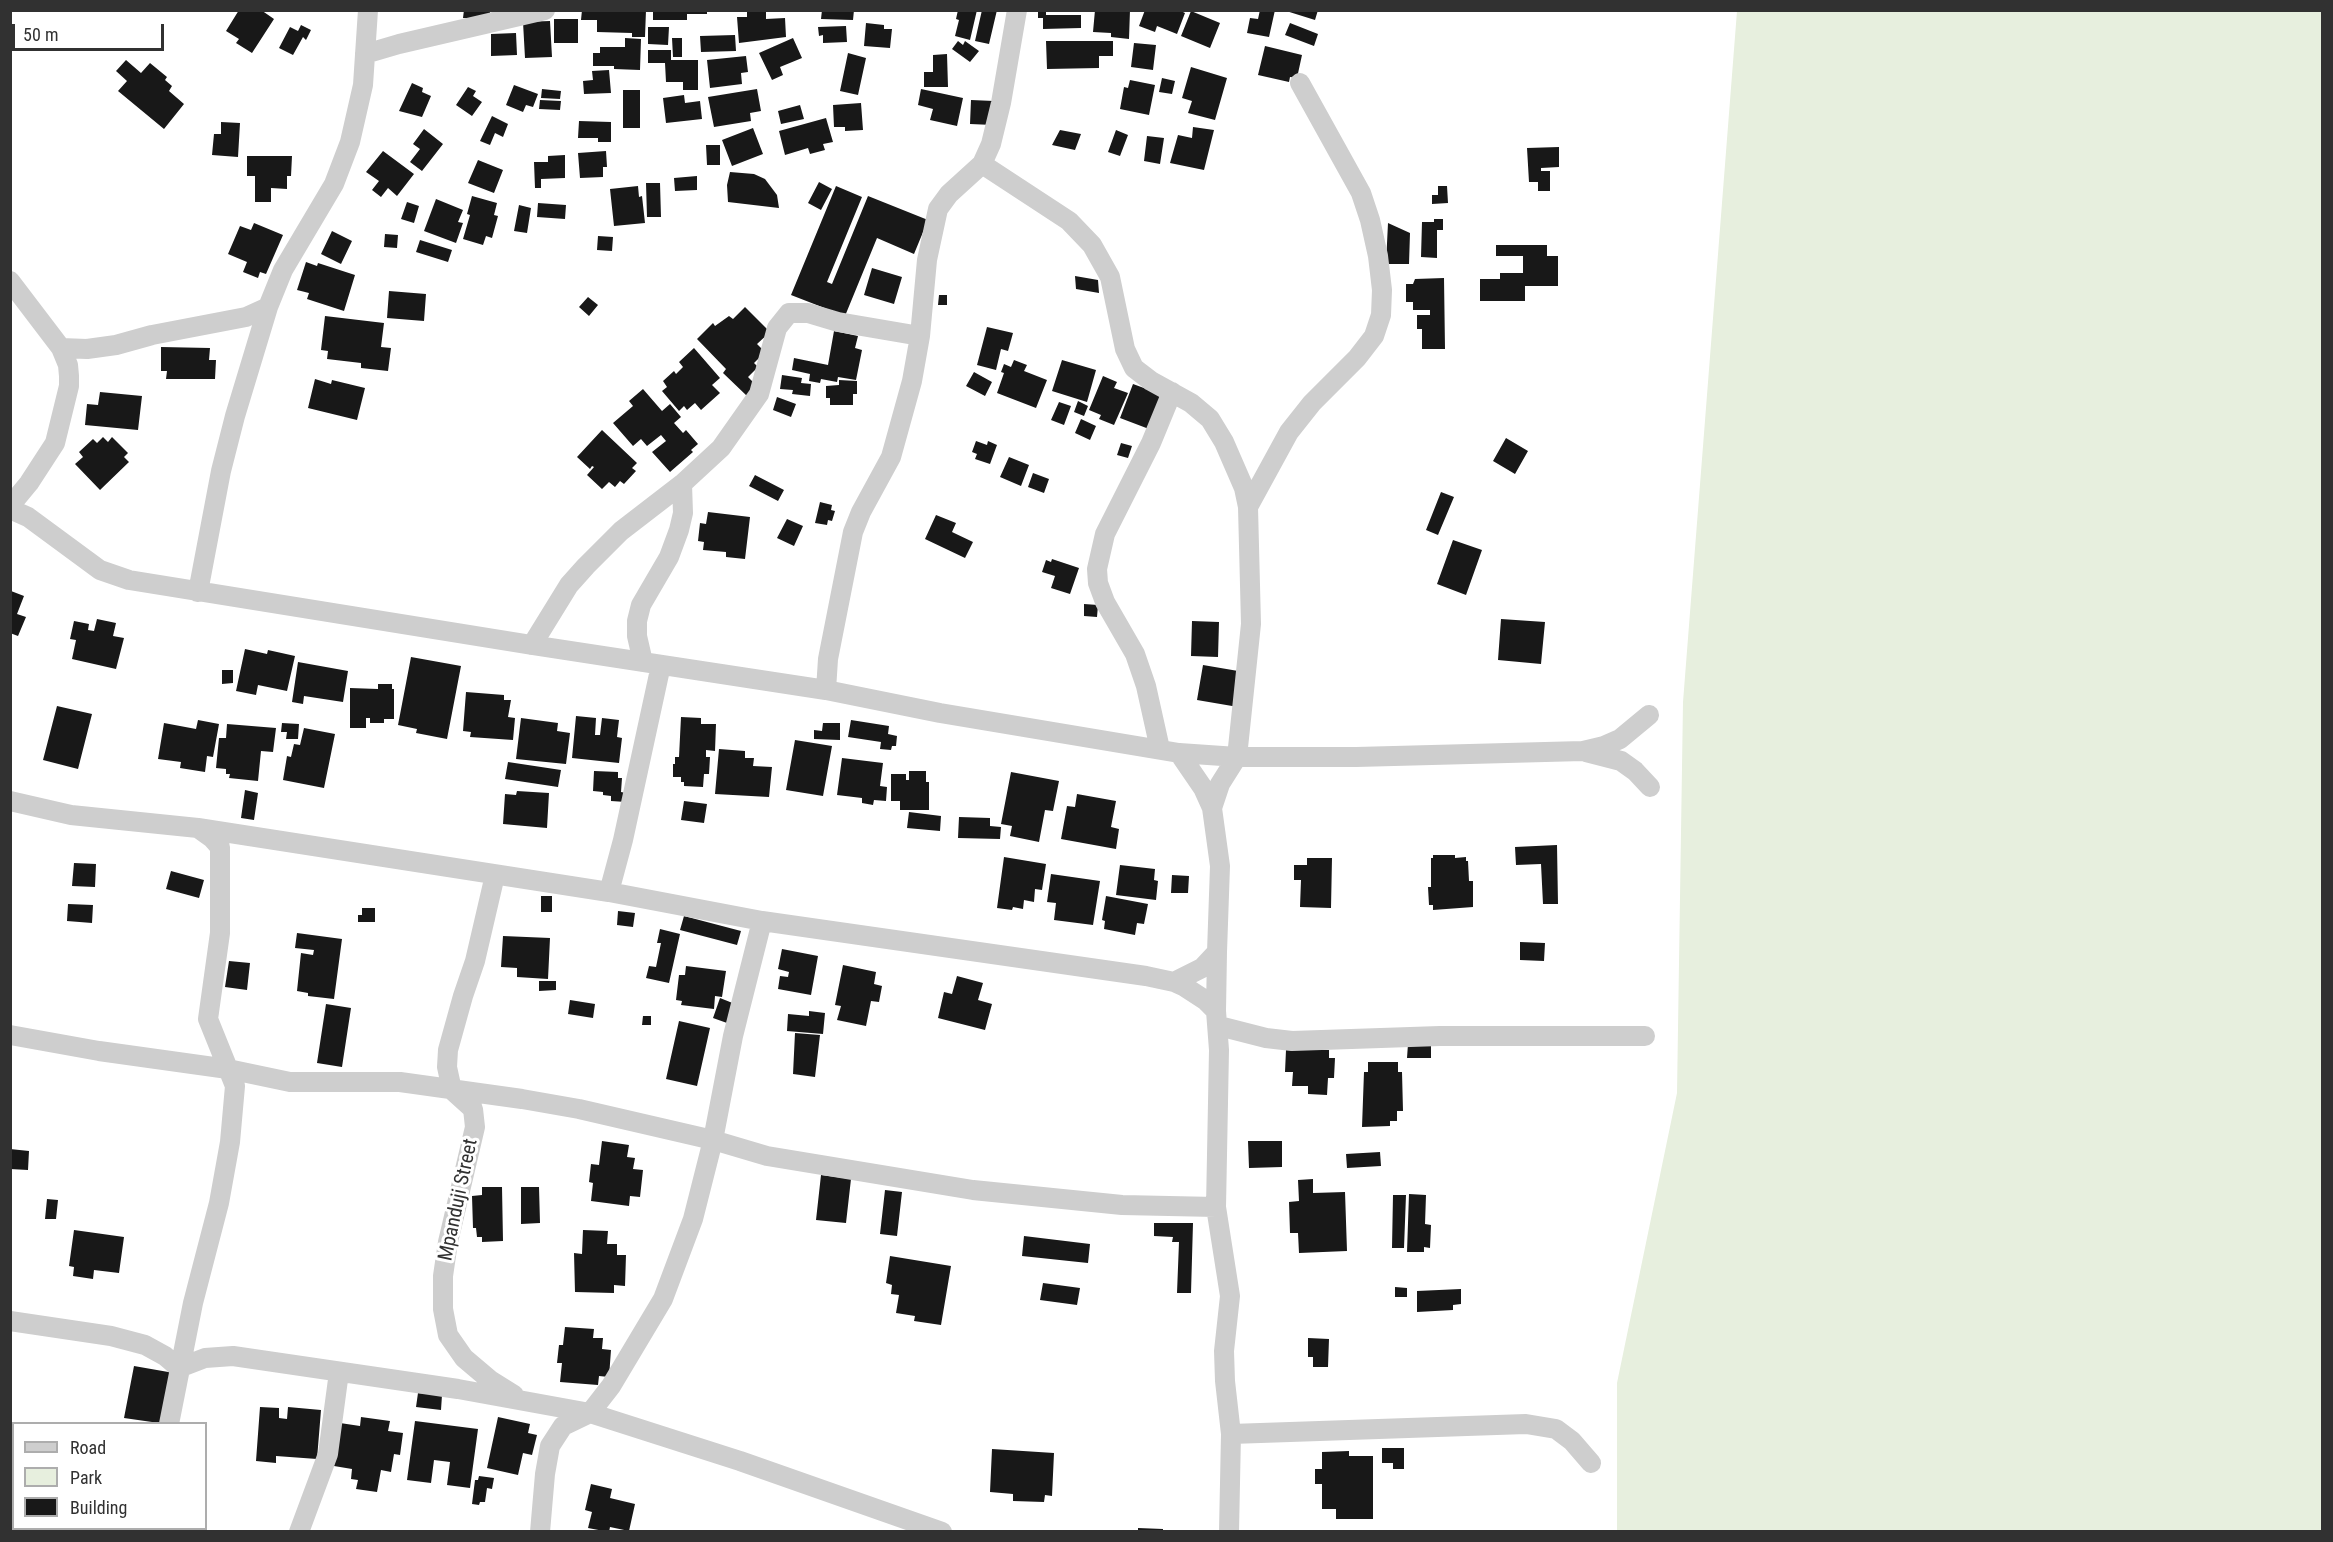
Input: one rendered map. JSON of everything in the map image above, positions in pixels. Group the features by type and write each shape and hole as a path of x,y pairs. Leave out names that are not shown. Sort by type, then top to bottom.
{"street":[{"path":"198,592 221,471 268,307 283,270 334,184 350,142 363,85 368,10"},
{"path":"365,54 545,10"},
{"path":"826,690 828,659 853,532 861,512 891,457 912,381 920,336 927,260 938,209 949,194 982,164 991,144 1001,104 1017,10"},
{"path":"1248,507 1289,432 1312,403 1357,358 1374,336 1381,315 1382,290 1378,255 1370,219 1361,193 1300,83"},
{"path":"982,164 1069,221 1080,231 1101,259 1110,277 1125,349 1134,368 1151,381 1191,403 1210,419 1238,472 1248,507 1251,624 1237,756 1220,784 1212,808"},
{"path":"10,281 61,348 68,365 69,386 55,443 10,507 28,517 100,570 112,576 198,592 826,690 940,713 1170,751 1237,756 1433,755 1583,751 1620,739 1649,715"},
{"path":"61,348 87,349 116,345 152,335 246,317 268,307"},
{"path":"532,645 569,585 586,566 621,531 682,484 721,448 759,394 777,328 789,313 808,313 838,322 920,336"},
{"path":"1172,392 1151,443 1105,534 1097,569 1098,583 1105,602 1135,654 1170,751 1203,788 1212,808 1220,866 1217,952 1216,1207 1230,1296 1224,1351 1231,1434 1229,1532"},
{"path":"609,892 623,840 652,663 637,636 637,621 641,605 669,557 679,530 683,513 682,484"},
{"path":"1583,751 1621,760 1650,787"},
{"path":"10,801 71,815 198,828 609,892 762,921 1135,974 1174,982 1195,992 1218,1018 1266,1038 1292,1041 1440,1036 1645,1036"},
{"path":"169,1422 193,1303 219,1203 230,1142 235,1086 208,1019 220,933 220,847 198,828"},
{"path":"452,1090 447,1067 448,1050 475,961 495,875"},
{"path":"540,1532 550,1446 563,1426 590,1413 611,1386 663,1299 693,1220 713,1140 733,1036 762,921"},
{"path":"1174,982 1202,968 1217,952"},
{"path":"10,1035 99,1051 228,1069 290,1082 400,1082 579,1109 713,1140 767,1156 973,1190 1122,1205 1216,1207"},
{"name":"Mpanduji Street","path":"452,1090 473,1109 476,1127 448,1242 443,1276 448,1335 464,1358 490,1380 521,1400"},
{"path":"10,1321 111,1336 145,1345 165,1356 179,1368"},
{"path":"179,1368 205,1358 233,1356 521,1400 590,1413 740,1461 942,1532"},
{"path":"299,1532 328,1454 339,1372"},
{"path":"1231,1434 1526,1424 1556,1429 1572,1441 1591,1463"}],"green space":[{"path":"1737,11 2322,11 2322,1531 1617,1531 1617,1383 1677,1093 1683,702"}],"building":[{"path":"239,10 261,10 274,19 252,53 236,43 239,39 226,31"},
{"path":"464,10 490,10 490,19 463,18"},
{"path":"582,10 646,10 645,37 632,37 632,33 597,32 597,20 581,20"},
{"path":"653,10 707,10 707,14 687,14 687,20 653,20"},
{"path":"747,10 766,10 766,19 785,18 786,37 739,43 737,17 747,17"},
{"path":"822,10 854,10 853,20 821,19"},
{"path":"958,10 977,10 970,40 955,36 959,20 956,19"},
{"path":"982,10 997,10 989,44 975,41"},
{"path":"1038,10 1046,10 1046,15 1081,15 1081,28 1043,29 1043,18 1038,18"},
{"path":"1095,10 1130,10 1129,39 1111,37 1111,33 1093,32"},
{"path":"1145,10 1179,10 1185,13 1177,34 1157,26 1155,32 1139,26"},
{"path":"1260,10 1275,10 1269,37 1247,33 1250,18 1258,19"},
{"path":"1283,10 1318,10 1315,20"},
{"path":"1191,11 1220,23 1210,48 1181,36"},
{"path":"554,19 578,19 578,43 554,43"},
{"path":"550,21 552,57 525,58 523,22"},
{"path":"866,23 884,25 884,29 892,29 890,48 864,46"},
{"path":"1290,23 1318,34 1314,46 1285,35"},
{"path":"301,25 311,30 306,40 303,37 293,55 279,48 290,27 298,31"},
{"path":"846,26 847,42 823,43 823,35 819,36 818,27"},
{"path":"648,27 669,27 668,45 648,44"},
{"path":"516,33 517,55 491,56 491,34"},
{"path":"735,35 736,51 701,52 700,36"},
{"path":"625,38 641,39 640,70 593,66 593,53 600,53 600,47 625,47"},
{"path":"672,38 682,38 682,57 673,57"},
{"path":"793,38 802,58 780,67 783,75 772,80 759,53"},
{"path":"958,41 963,45 965,41 979,51 970,62 952,49"},
{"path":"1046,41 1113,41 1113,56 1099,56 1099,68 1047,69"},
{"path":"1134,43 1156,45 1153,70 1131,67"},
{"path":"1265,46 1302,55 1297,78 1290,77 1289,82 1258,75"},
{"path":"648,50 671,50 671,60 698,60 698,90 683,90 683,82 666,82 665,63 648,63"},
{"path":"848,53 866,58 858,95 840,91"},
{"path":"947,54 948,87 924,87 924,72 933,72 933,55"},
{"path":"746,56 748,72 741,73 742,84 710,88 707,60"},
{"path":"126,60 141,73 150,63 167,77 165,80 172,86 169,91 184,104 164,129 118,91 127,81 116,71"},
{"path":"1191,67 1227,78 1215,120 1188,113 1192,101 1182,98"},
{"path":"609,70 611,93 584,94 583,81 593,80 592,71"},
{"path":"1162,78 1175,81 1172,94 1159,92"},
{"path":"1130,80 1155,85 1149,115 1120,109 1124,87 1128,88"},
{"path":"412,83 423,88 422,92 431,96 422,117 399,111"},
{"path":"514,85 538,94 533,107 526,105 523,112 506,105"},
{"path":"468,87 476,91 473,96 482,102 472,116 456,105"},
{"path":"542,89 561,91 560,99 541,98"},
{"path":"757,89 761,111 750,113 751,121 714,127 708,97"},
{"path":"921,89 963,98 957,126 930,120 933,109 918,105"},
{"path":"623,90 640,90 640,128 623,128"},
{"path":"684,95 685,103 700,101 702,119 666,123 663,98"},
{"path":"540,100 561,101 560,110 539,109"},
{"path":"971,100 994,101 993,125 970,124"},
{"path":"861,103 863,130 845,131 845,127 834,127 833,105"},
{"path":"800,105 804,119 781,124 778,111"},
{"path":"492,116 508,124 503,137 495,133 490,145 480,141"},
{"path":"826,118 833,142 823,144 825,150 810,154 808,148 785,155 779,131"},
{"path":"579,121 611,122 611,142 598,142 598,138 578,138"},
{"path":"221,122 240,123 238,157 212,155 214,134 221,134"},
{"path":"1193,127 1214,130 1204,170 1170,163 1178,135 1192,138"},
{"path":"753,128 763,154 732,166 722,140"},
{"path":"424,129 443,144 422,171 410,162 420,149 413,144"},
{"path":"1060,130 1081,134 1075,150 1052,145"},
{"path":"1116,130 1128,135 1120,156 1108,152"},
{"path":"1147,136 1164,138 1160,164 1144,161"},
{"path":"706,145 720,145 720,165 707,165"},
{"path":"1559,147 1559,167 1541,168 1541,171 1550,171 1550,191 1538,191 1538,182 1529,182 1527,148"},
{"path":"383,151 414,174 397,196 388,188 381,197 372,190 379,181 366,172"},
{"path":"606,151 607,167 603,167 603,177 580,178 578,153"},
{"path":"565,155 565,178 541,179 541,188 535,188 534,162 548,162 548,156"},
{"path":"247,156 292,156 291,176 287,176 287,189 271,188 271,202 255,202 255,176 247,176"},
{"path":"478,160 503,170 494,193 468,183"},
{"path":"730,172 754,174 765,179 777,195 779,208 728,202 727,185"},
{"path":"697,176 697,190 675,191 674,178"},
{"path":"819,182 832,189 821,210 808,203"},
{"path":"646,183 660,183 661,217 647,217"},
{"path":"638,186 639,197 642,196 645,223 614,226 610,189"},
{"path":"836,186 862,197 827,282 832,284 868,196 928,220 914,254 877,238 845,316 791,295"},
{"path":"1438,186 1447,186 1448,203 1432,204 1432,195 1438,195"},
{"path":"472,196 497,203 494,215 498,216 492,238 486,236 483,245 463,239 470,215 467,214"},
{"path":"436,199 463,210 458,222 463,223 456,243 424,231"},
{"path":"407,202 419,206 414,223 401,219"},
{"path":"538,203 566,205 565,219 537,217"},
{"path":"519,205 531,208 527,233 514,231"},
{"path":"1434,219 1443,219 1443,230 1437,230 1437,258 1421,257 1422,222 1434,222"},
{"path":"254,223 283,235 266,274 260,272 258,278 243,272 247,262 228,254 240,226 251,230"},
{"path":"1388,223 1410,233 1409,264 1386,264"},
{"path":"332,231 352,241 341,264 321,254"},
{"path":"385,234 398,235 397,248 384,247"},
{"path":"598,236 613,237 612,251 597,250"},
{"path":"420,240 452,250 448,262 416,252"},
{"path":"1496,245 1547,245 1547,256 1558,256 1558,286 1525,286 1525,301 1480,301 1480,279 1500,279 1500,273 1523,273 1523,256 1496,256"},
{"path":"306,262 317,266 318,263 355,275 344,311 307,299 309,293 297,290"},
{"path":"872,268 902,277 894,304 864,295"},
{"path":"1075,276 1098,280 1099,293 1076,289"},
{"path":"1444,278 1445,349 1422,349 1422,329 1417,329 1417,315 1430,315 1430,310 1413,310 1413,302 1406,302 1406,284 1413,284 1415,279"},
{"path":"389,291 426,294 424,321 387,318"},
{"path":"939,295 947,295 947,305 938,305"},
{"path":"588,297 598,305 589,316 579,307"},
{"path":"745,307 770,332 757,344 765,352 754,363 758,367 748,377 757,386 747,396 723,373 726,369 697,339 713,323 715,326 729,316 733,319"},
{"path":"325,316 384,323 381,347 391,348 388,371 361,368 361,363 327,359 328,351 321,350"},
{"path":"987,327 1013,333 1008,351 1001,349 996,370 977,365"},
{"path":"834,331 858,336 855,348 862,350 856,380 838,377 837,382 821,379 820,383 809,381 810,374 792,370 794,358 828,365"},
{"path":"161,347 210,348 209,360 216,360 215,379 166,379 167,371 161,371"},
{"path":"694,348 720,378 712,385 720,393 701,410 695,403 687,410 684,406 679,411 662,391 667,387 663,381 674,371 676,374 683,367 679,362"},
{"path":"1014,360 1027,365 1024,371 1047,380 1036,408 997,393 1004,373 1001,372 1004,364 1011,367"},
{"path":"1062,360 1096,370 1087,402 1052,391"},
{"path":"974,372 992,382 985,396 966,386"},
{"path":"782,375 802,378 801,383 811,384 810,396 792,394 793,390 780,389"},
{"path":"1103,376 1117,382 1114,388 1128,393 1114,425 1099,419 1101,415 1089,410"},
{"path":"315,379 331,384 332,380 365,388 357,420 308,408"},
{"path":"839,380 857,381 857,394 853,394 853,405 830,405 830,398 826,398 826,386 839,385"},
{"path":"1133,384 1163,395 1149,429 1120,418"},
{"path":"643,389 662,411 670,404 681,417 674,423 683,433 686,430 698,444 691,450 693,452 670,472 652,452 666,441 661,435 647,446 641,439 633,446 613,423 633,406 629,401"},
{"path":"100,392 142,396 138,430 85,425 87,404 98,405"},
{"path":"777,397 796,404 791,417 773,410"},
{"path":"1078,401 1088,406 1084,416 1074,412"},
{"path":"1059,402 1071,406 1064,425 1051,420"},
{"path":"1081,419 1096,426 1090,440 1075,433"},
{"path":"602,430 637,463 632,468 636,471 624,484 620,481 615,487 609,482 602,489 587,475 594,467 590,469 577,457"},
{"path":"103,437 108,442 112,437 128,453 124,457 129,462 100,490 75,464 83,457 79,452 93,439 97,443"},
{"path":"1506,438 1528,451 1515,474 1493,461"},
{"path":"976,441 987,445 988,441 997,445 990,464 975,459 977,454 972,452"},
{"path":"1121,443 1132,446 1128,458 1117,455"},
{"path":"1009,457 1029,465 1021,486 1000,477"},
{"path":"1033,473 1049,479 1044,493 1028,487"},
{"path":"755,475 784,490 778,501 749,486"},
{"path":"1441,492 1454,497 1438,535 1426,530"},
{"path":"820,502 832,505 831,510 835,511 832,521 828,520 827,525 815,523"},
{"path":"708,512 750,517 745,559 726,557 726,552 703,550 704,542 698,541 700,523 706,524"},
{"path":"936,515 956,523 952,532 973,542 965,558 925,539"},
{"path":"787,519 803,526 794,546 777,538"},
{"path":"1453,540 1482,550 1466,595 1437,584"},
{"path":"1052,559 1079,568 1070,594 1051,588 1055,576 1042,572 1046,560 1051,562"},
{"path":"11,591 24,596 17,614 26,617 18,636 10,633"},
{"path":"1084,604 1098,605 1097,617 1084,616"},
{"path":"97,619 116,623 113,636 124,638 116,669 72,659 76,640 70,639 74,621 89,624 88,630 94,631"},
{"path":"1501,619 1545,622 1541,664 1498,660"},
{"path":"1192,621 1219,622 1218,657 1191,656"},
{"path":"245,649 267,654 268,650 295,656 287,691 258,685 256,695 236,691"},
{"path":"411,657 461,666 447,739 416,733 417,729 398,725"},
{"path":"298,662 348,671 343,702 304,696 303,704 292,702"},
{"path":"1203,665 1244,672 1238,707 1197,700"},
{"path":"222,670 233,670 233,683 222,684"},
{"path":"378,684 392,684 394,719 384,719 384,723 370,723 370,718 366,718 366,728 350,728 350,688 378,689"},
{"path":"466,692 504,695 504,700 511,700 508,717 515,718 513,740 470,737 471,732 463,731"},
{"path":"57,706 92,714 78,769 43,760"},
{"path":"576,716 596,718 595,735 600,735 602,718 619,720 617,737 622,738 619,763 572,758"},
{"path":"681,717 701,718 701,724 716,724 715,751 706,750 706,757 710,757 709,774 704,774 703,787 684,786 681,777 673,777 675,757 679,757"},
{"path":"521,718 558,723 557,731 570,733 566,764 516,759"},
{"path":"198,720 219,724 213,757 207,756 205,772 180,768 181,762 158,759 164,723 196,729"},
{"path":"851,720 889,726 888,734 897,736 896,746 892,746 891,750 880,749 881,742 848,737"},
{"path":"282,723 299,724 298,739 286,739 287,732 281,732"},
{"path":"823,723 840,723 840,740 814,739 814,730 822,731"},
{"path":"227,724 276,728 273,752 261,751 258,781 229,778 230,774 226,774 226,769 216,768 219,738 226,738"},
{"path":"304,728 335,734 324,788 283,780 287,756 291,757 294,744 300,745"},
{"path":"795,740 832,746 823,796 786,790"},
{"path":"719,749 745,751 745,758 754,758 753,766 772,767 769,797 715,794"},
{"path":"842,758 883,763 880,786 887,787 886,801 874,800 873,805 862,803 862,798 837,795"},
{"path":"508,762 561,770 558,787 505,779"},
{"path":"594,771 618,772 618,778 622,778 621,792 626,793 626,802 611,801 611,796 593,791"},
{"path":"909,771 926,771 926,782 929,782 929,810 900,810 900,801 891,801 891,774 906,774 906,780 909,780"},
{"path":"1011,772 1059,781 1053,811 1045,810 1039,842 1010,836 1012,826 1001,824"},
{"path":"245,790 258,793 254,820 241,818"},
{"path":"517,791 549,793 547,828 503,824 505,794 516,795"},
{"path":"1077,794 1116,801 1111,827 1119,829 1116,849 1061,839 1067,806 1075,807"},
{"path":"684,801 707,804 704,823 681,820"},
{"path":"909,812 941,816 940,831 907,828"},
{"path":"959,817 990,818 990,826 1001,827 1000,839 958,838"},
{"path":"1557,845 1558,904 1543,904 1541,864 1516,865 1515,847"},
{"path":"1433,855 1466,857 1469,881 1473,881 1473,907 1433,910 1433,905 1429,905 1428,887 1431,887 1431,858"},
{"path":"1004,857 1046,864 1042,890 1035,889 1034,902 1024,900 1023,909 997,908"},
{"path":"1307,858 1332,858 1331,908 1300,907 1301,880 1294,880 1294,865 1307,865"},
{"path":"74,863 96,864 95,887 72,886"},
{"path":"1120,865 1155,869 1154,880 1158,881 1156,900 1116,895"},
{"path":"171,871 204,880 199,898 166,889"},
{"path":"1051,874 1100,881 1093,925 1054,920 1056,903 1047,902"},
{"path":"1172,875 1189,876 1188,893 1171,893"},
{"path":"541,896 552,896 552,912 541,912"},
{"path":"1106,896 1148,904 1144,924 1137,923 1135,935 1104,929 1105,921 1102,920"},
{"path":"68,904 93,905 92,923 67,921"},
{"path":"362,908 375,908 375,922 358,922 358,915 362,915"},
{"path":"618,911 635,913 633,927 617,925"},
{"path":"684,916 741,931 737,945 680,930"},
{"path":"660,929 680,934 669,983 646,978 649,966 656,967 661,943 657,943"},
{"path":"297,933 342,939 334,999 308,996 308,993 297,991 301,953 313,955 314,950 295,948"},
{"path":"503,936 550,938 548,979 517,977 517,968 501,967"},
{"path":"1520,942 1545,943 1544,961 1520,960"},
{"path":"782,949 818,956 811,995 778,989 780,976 788,977 789,972 778,969"},
{"path":"229,961 250,963 247,990 225,987"},
{"path":"843,965 876,972 874,984 882,986 879,1002 871,1001 866,1026 837,1020 841,1006 835,1005"},
{"path":"686,966 726,971 722,997 715,996 714,1009 681,1005 682,1001 676,1000 679,975 685,975"},
{"path":"957,976 983,983 978,1000 992,1004 985,1030 938,1018 944,992 952,994"},
{"path":"539,981 556,981 556,990 539,991"},
{"path":"720,998 735,1004 727,1023 713,1018"},
{"path":"570,1000 595,1004 593,1018 568,1014"},
{"path":"326,1004 351,1008 342,1067 317,1063"},
{"path":"809,1011 825,1013 823,1034 787,1031 788,1014 809,1016"},
{"path":"643,1016 651,1016 651,1025 642,1025"},
{"path":"679,1021 710,1028 697,1086 666,1079"},
{"path":"795,1033 820,1035 815,1077 793,1074"},
{"path":"1408,1044 1431,1044 1431,1058 1407,1058"},
{"path":"1286,1050 1329,1050 1329,1058 1335,1058 1334,1078 1328,1078 1327,1095 1308,1094 1308,1086 1292,1086 1293,1072 1285,1072"},
{"path":"1368,1062 1398,1062 1398,1072 1402,1072 1403,1111 1397,1111 1397,1121 1390,1121 1390,1126 1362,1127 1364,1072 1368,1072"},
{"path":"602,1141 629,1145 627,1157 635,1158 633,1169 643,1170 640,1197 630,1196 629,1206 591,1201 593,1183 589,1182 591,1164 599,1165"},
{"path":"1248,1141 1282,1141 1282,1167 1249,1168"},
{"path":"10,1149 29,1151 28,1170 10,1169"},
{"path":"1380,1152 1381,1166 1347,1168 1346,1154"},
{"path":"821,1175 851,1179 846,1223 816,1220"},
{"path":"1313,1179 1313,1193 1345,1192 1347,1251 1299,1253 1298,1233 1290,1233 1289,1202 1299,1201 1298,1180"},
{"path":"482,1187 502,1187 503,1241 482,1242 482,1237 477,1237 476,1228 473,1228 472,1196 482,1195"},
{"path":"521,1187 539,1187 540,1223 521,1224"},
{"path":"885,1190 902,1192 897,1236 880,1234"},
{"path":"1409,1194 1426,1195 1425,1224 1431,1225 1430,1248 1424,1247 1424,1252 1407,1252"},
{"path":"1393,1195 1406,1195 1404,1248 1392,1248"},
{"path":"47,1199 58,1200 56,1219 45,1219"},
{"path":"1154,1223 1193,1223 1191,1293 1177,1293 1179,1242 1172,1242 1173,1237 1154,1236"},
{"path":"74,1230 124,1237 119,1273 94,1270 93,1279 73,1276 74,1267 69,1266"},
{"path":"583,1230 608,1231 607,1244 617,1244 617,1255 626,1255 625,1286 614,1285 614,1293 575,1292 574,1253 582,1254"},
{"path":"1024,1236 1090,1244 1088,1263 1022,1256"},
{"path":"890,1256 951,1266 941,1325 914,1321 915,1316 896,1313 899,1295 891,1294 892,1285 886,1283"},
{"path":"1043,1283 1080,1288 1077,1305 1040,1300"},
{"path":"1395,1287 1407,1288 1407,1297 1395,1297"},
{"path":"1461,1289 1461,1304 1453,1305 1453,1310 1417,1312 1417,1291"},
{"path":"565,1327 594,1329 593,1338 603,1338 602,1349 611,1350 609,1377 599,1376 598,1385 560,1382 562,1363 557,1363 559,1345 563,1345"},
{"path":"1308,1338 1329,1339 1328,1367 1313,1367 1313,1357 1308,1357"},
{"path":"134,1366 174,1373 166,1422 124,1418"},
{"path":"418,1393 442,1395 441,1410 416,1407"},
{"path":"260,1407 279,1408 279,1418 287,1419 288,1407 321,1410 317,1459 276,1456 276,1463 256,1461"},
{"path":"361,1417 390,1421 388,1431 403,1433 400,1455 394,1454 391,1472 381,1470 377,1492 356,1489 358,1480 351,1479 352,1469 334,1466 340,1423 360,1426"},
{"path":"498,1417 530,1424 528,1433 537,1435 532,1455 523,1453 518,1475 487,1468"},
{"path":"415,1421 478,1429 470,1488 447,1485 450,1462 434,1460 431,1483 407,1480"},
{"path":"1382,1448 1404,1448 1404,1469 1393,1469 1393,1463 1382,1463"},
{"path":"992,1449 1054,1453 1052,1496 1045,1495 1044,1502 1013,1501 1013,1494 990,1492"},
{"path":"1349,1451 1349,1456 1373,1456 1373,1519 1336,1519 1336,1509 1322,1509 1322,1484 1315,1484 1315,1469 1322,1469 1322,1452"},
{"path":"479,1476 494,1478 492,1489 487,1488 485,1502 480,1502 479,1505 472,1504 475,1480 478,1480"},
{"path":"591,1484 612,1489 610,1498 635,1504 629,1531 610,1527 609,1532 588,1528 592,1512 585,1510"},
{"path":"1138,1528 1163,1529 1163,1532 1138,1532"}]}
